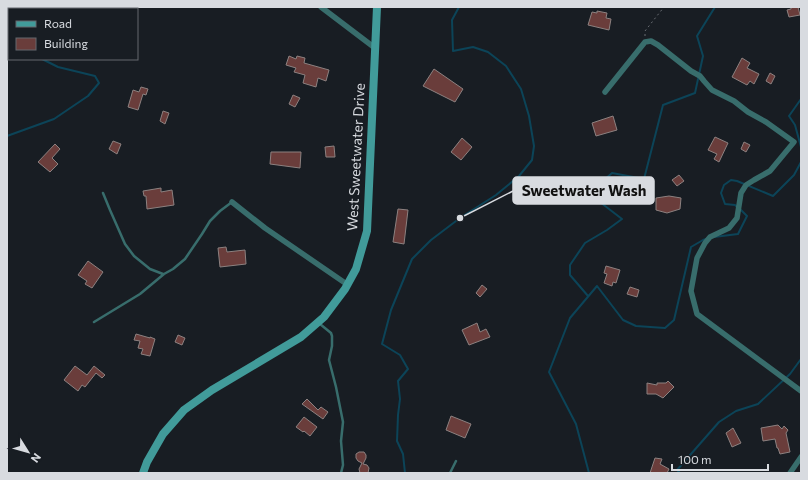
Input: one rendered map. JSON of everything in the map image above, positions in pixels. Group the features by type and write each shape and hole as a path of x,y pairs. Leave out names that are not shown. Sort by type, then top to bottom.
{"street":[{"path":"321,7 375,48"},
{"name":"West Sweetwater Drive","path":"143,473 147,462 163,434 184,410 212,390 301,337 324,317 348,285 356,269 367,232 377,7"},
{"path":"605,92 645,42 652,42 700,76 712,90 734,100 748,112 766,122 794,142 770,171 746,185 741,193 737,218 729,228 710,237 705,243 697,258 691,291 697,314 801,391"},
{"path":"232,202 266,228 348,285"},
{"path":"790,473 801,457"}],"lane":[{"path":"103,193 125,244 134,256 150,269 164,274"},
{"path":"94,322 140,294 164,274 173,270 185,259 210,221 232,202"},
{"path":"318,322 331,333 332,336 332,346 329,360 343,422 341,441 343,465 341,473"},
{"path":"450,473 456,461"}],"path":[{"path":"645,42 645,31 664,7"}],"building":[{"path":"791,7 798,7 800,15 789,17 787,10 791,9"},
{"path":"597,11 607,13 606,18 611,19 609,30 588,25 592,12 597,13"},
{"path":"289,56 296,59 297,56 305,58 304,63 329,70 326,81 318,78 316,87 303,83 305,75 294,72 296,68 286,65"},
{"path":"742,58 750,63 747,68 759,74 754,84 750,81 747,85 732,77"},
{"path":"434,69 463,89 455,102 423,86"},
{"path":"770,73 775,76 771,84 766,81"},
{"path":"141,87 148,89 146,95 143,94 138,110 128,107 133,90 139,92"},
{"path":"293,95 300,98 295,107 289,104"},
{"path":"163,111 169,113 165,124 160,121"},
{"path":"613,116 617,130 596,136 592,123"},
{"path":"715,137 728,143 719,162 714,159 717,154 708,150"},
{"path":"462,138 472,147 461,160 451,152"},
{"path":"113,141 121,144 117,154 109,149"},
{"path":"744,142 750,145 746,152 741,149"},
{"path":"55,144 60,149 52,158 58,164 50,172 38,162"},
{"path":"334,146 335,157 326,157 325,147"},
{"path":"271,152 301,152 300,168 270,164"},
{"path":"679,175 684,181 677,186 672,180"},
{"path":"161,188 161,192 172,190 174,205 147,209 146,196 144,196 143,191"},
{"path":"669,196 681,198 680,209 667,213 656,210 656,198"},
{"path":"398,209 408,210 404,244 393,242"},
{"path":"226,247 227,252 245,250 246,264 220,267 218,248"},
{"path":"88,261 103,272 92,288 85,284 87,281 78,275"},
{"path":"606,266 620,270 616,283 613,282 612,286 604,283 607,274 604,273"},
{"path":"482,285 487,289 480,297 476,293"},
{"path":"630,287 639,290 637,297 627,294"},
{"path":"477,323 480,332 486,329 490,337 469,345 462,330"},
{"path":"136,334 155,339 150,356 141,354 143,349 138,348 140,341 134,340"},
{"path":"178,335 185,338 182,345 175,342"},
{"path":"75,366 87,375 94,366 105,375 102,378 96,373 85,387 82,385 78,391 64,380"},
{"path":"668,381 674,387 663,398 656,394 647,394 647,383 657,385 657,383 666,383"},
{"path":"307,399 318,410 321,407 328,412 323,419 302,404"},
{"path":"451,416 471,424 465,438 446,430"},
{"path":"304,417 317,427 310,436 296,427"},
{"path":"778,425 782,429 784,426 788,430 786,433 790,452 780,454 775,439 763,441 761,428"},
{"path":"733,428 741,443 732,447 726,433"},
{"path":"359,452 364,452 366,455 363,464 367,465 369,468 368,473 360,473 359,469 362,463 356,458 356,454"},
{"path":"655,458 662,459 660,464 669,469 667,473 650,473"}],"waterway":[{"path":"405,473 403,454 397,441 400,399 398,381 408,369 400,355 382,344 391,310 412,259 431,240 460,218 496,195 519,176 532,160 534,146 529,116 521,89 506,66 488,52 473,47 453,51 452,20 459,7"},
{"path":"588,296 570,275 570,265 585,243 622,219 596,199 595,188 612,173 644,179 663,105 695,93 703,56 697,36 715,7"},
{"path":"7,136 54,119 88,96 99,83 95,76 58,67 44,60"},
{"path":"801,99 789,116 795,125 801,147"},
{"path":"737,207 735,205 725,204 721,193 724,185 731,180 737,181 773,196 794,175 801,162"},
{"path":"714,237 738,234 747,216 740,209"},
{"path":"589,473 576,424 549,372 570,318 597,286 623,320 636,326 665,328 674,320 691,247 706,239"},
{"path":"680,473 677,470 719,422 736,411 758,404 790,374 801,359"}],"place":[{"name":"Sweetwater Wash","path":"460,218"}]}
